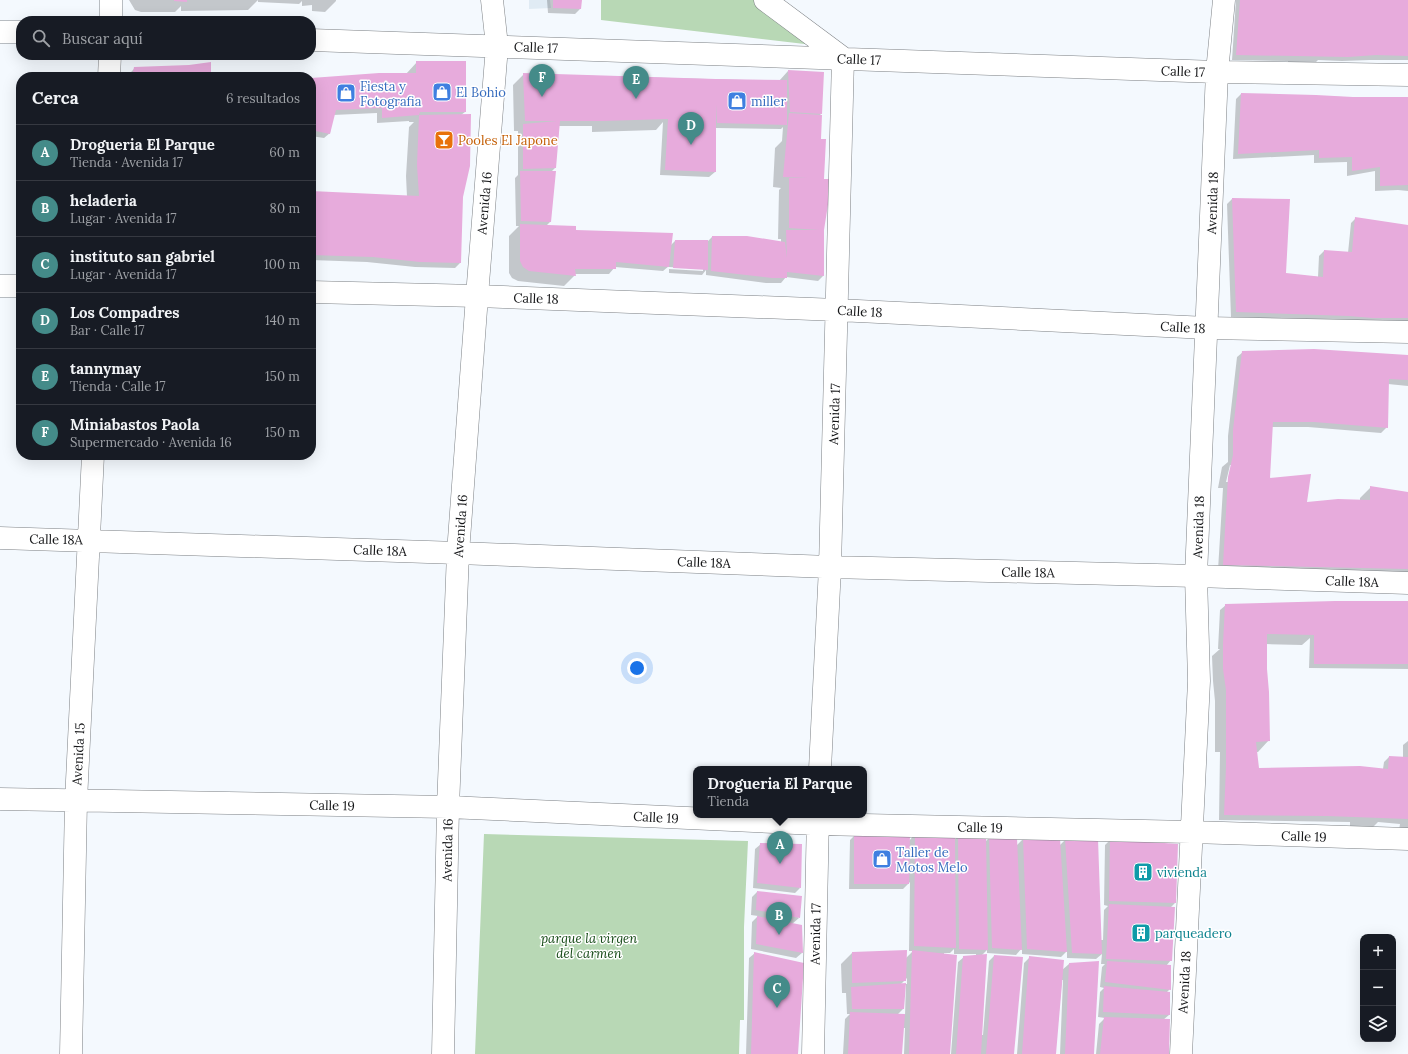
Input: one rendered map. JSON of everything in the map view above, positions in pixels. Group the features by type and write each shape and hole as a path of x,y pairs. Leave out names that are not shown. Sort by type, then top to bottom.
{"street":[{"path":"111,0 111,16"},
{"name":"Avenida 16","path":"443,1054 448,807 458,553 476,296 497,46 492,0"},
{"path":"765,0 843,58"},
{"name":"Avenida 18","path":"1181,1054 1199,681 1196,576 1217,72 1224,0"},
{"path":"0,32 16,32"},
{"name":"Calle 17","path":"316,40 1217,72 1408,75"},
{"name":"Avenida 17","path":"820,766 830,567 843,58"},
{"path":"109,72 110,60"},
{"path":"0,286 16,286"},
{"name":"Calle 18","path":"316,292 476,296 837,310 1207,328 1408,332"},
{"name":"Avenida 15","path":"71,1054 76,801 93,460"},
{"name":"Calle 18A","path":"0,538 830,567 1408,583"},
{"name":"Calle 19","path":"0,799 448,807 693,815"},
{"name":"Calle 19","path":"787,818 1408,839"},
{"name":"Avenida 17","path":"813,1054 818,819"}],"shaded area":[{"path":"529,0 550,0 551,8 529,9"}],"green space":[{"path":"601,0 766,0 830,47 601,20"},
{"name":"parque la virgen del carmen","path":"484,834 748,841 744,927 744,1020 740,1020 739,1054 475,1054"}],"building":[{"path":"187,0 187,2 174,1"},
{"path":"553,0 582,0 581,9 553,8"},
{"path":"1240,0 1408,0 1408,56 1376,55 1348,57 1236,55"},
{"path":"416,61 466,61 466,112 420,112 419,115 382,118 382,108 336,110 330,134 316,131 316,78 379,73 416,73"},
{"path":"211,62 211,72 133,72 134,67 189,65"},
{"path":"788,70 824,72 822,114 790,112"},
{"path":"523,73 787,80 787,125 717,123 716,104 716,172 665,170 668,119 560,121 556,168 523,169 523,124 557,121 525,121"},
{"path":"1241,93 1353,97 1408,97 1408,185 1380,186 1380,167 1352,171 1352,157 1319,158 1319,150 1238,154"},
{"path":"789,113 822,115 821,139 826,139 824,179 832,179 824,230 824,276 787,272 787,278 772,278 711,271 712,236 747,236 785,242 787,258 786,230 819,230 789,228 789,178 807,178 783,177"},
{"path":"471,114 470,166 463,197 461,263 420,262 373,257 316,255 316,191 419,196 417,165 419,115"},
{"path":"520,171 556,171 551,222 521,221"},
{"path":"1232,198 1290,199 1286,273 1323,277 1324,250 1352,252 1355,217 1408,225 1408,318 1373,318 1236,312"},
{"path":"520,224 576,226 576,230 673,233 669,267 616,262 616,269 575,269 576,276 529,271 523,267 520,261"},
{"path":"675,240 708,240 708,270 673,268"},
{"path":"1314,349 1408,355 1408,380 1389,379 1388,428 1314,422 1273,422 1270,478 1311,474 1307,502 1338,499 1370,500 1370,486 1408,492 1408,569 1223,565 1228,477 1233,455 1233,430 1242,351"},
{"path":"1408,601 1408,664 1314,664 1314,635 1267,634 1270,741 1256,742 1259,768 1360,766 1388,769 1389,756 1408,757 1408,819 1327,816 1224,815 1226,767 1226,690 1223,669 1223,644 1225,604"},
{"path":"915,833 955,835 956,948 914,946"},
{"name":"Taller de Motos Melo","path":"854,834 910,834 909,884 854,884"},
{"path":"958,835 986,837 988,950 959,949"},
{"path":"989,837 1017,838 1022,950 992,948"},
{"path":"1023,838 1060,838 1067,952 1027,949"},
{"path":"1065,838 1098,839 1102,954 1072,953"},
{"name":"vivienda","path":"1110,839 1178,844 1176,903 1109,901"},
{"path":"760,843 802,844 801,888 757,883"},
{"path":"757,891 802,896 800,918 756,910"},
{"name":"parqueadero","path":"1109,904 1175,907 1172,961 1106,959"},
{"path":"757,916 802,925 803,953 756,944"},
{"path":"907,950 906,981 852,983 852,952"},
{"path":"912,950 957,955 950,1054 909,1054"},
{"path":"754,952 804,963 798,1054 751,1054"},
{"path":"987,954 981,1054 956,1054 963,956"},
{"path":"994,955 1023,957 1014,1054 986,1054"},
{"path":"1029,956 1064,960 1056,1054 1022,1054"},
{"path":"1099,961 1094,1054 1065,1054 1069,963"},
{"path":"1107,961 1171,965 1171,990 1105,982"},
{"path":"906,983 904,1009 852,1009 851,987"},
{"path":"1104,986 1170,992 1170,1015 1103,1012"},
{"path":"850,1012 905,1014 902,1054 848,1054"},
{"path":"1104,1017 1170,1019 1169,1054 1100,1054"}],"place":[{"name":"El Bohio","path":"442,92"},
{"name":"Fiesta y Fotografia","path":"346,93"},
{"name":"Miniabastos Paola","path":"542,97"},
{"name":"tannymay","path":"636,99"},
{"name":"miller","path":"737,101"},
{"name":"Pooles El Japone","path":"444,140"},
{"name":"Los Compadres","path":"691,145"},
{"name":"Taller de Motos Melo","path":"882,859"},
{"name":"Drogueria El Parque","path":"780,864"},
{"name":"vivienda","path":"1143,872"},
{"name":"parqueadero","path":"1141,933"},
{"name":"heladeria","path":"779,935"},
{"name":"instituto san gabriel","path":"777,1008"}]}
